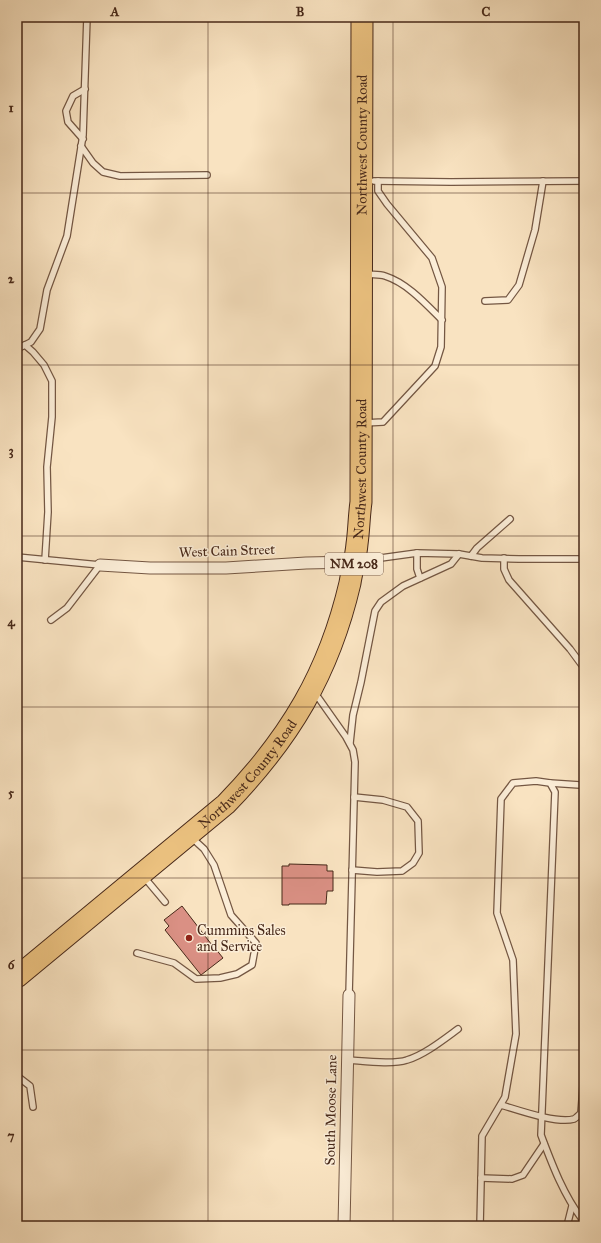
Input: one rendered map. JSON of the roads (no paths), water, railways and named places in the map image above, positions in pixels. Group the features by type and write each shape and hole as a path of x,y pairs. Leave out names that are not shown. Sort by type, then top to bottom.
{"highway":[{"name":"Northwest County Road","path":"17,977 226,804 261,766 290,726 312,690 336,633 344,608 354,562 361,502 361,274 369,181 362,17"}],"street":[{"name":"West Cain Street","path":"100,565 150,568 226,568 306,563 354,562"},
{"name":"South Moose Lane","path":"344,1226 349,995"}],"lane":[{"path":"17,349 31,342 40,329 47,290 67,236 85,115 87,17"},
{"path":"82,139 68,122 66,110 73,96 85,89"},
{"path":"81,146 103,172 120,176 207,175"},
{"path":"369,181 584,181"},
{"path":"361,424 382,422 435,366 441,347 442,320 442,287 432,258 369,181"},
{"path":"485,300 508,300 519,285 535,230 543,181"},
{"path":"361,274 384,275 402,284 424,302 442,320"},
{"path":"25,345 44,365 52,381 52,417 48,467 48,512 45,560"},
{"path":"472,556 477,548 510,519"},
{"path":"417,553 417,569 420,578"},
{"path":"354,562 417,553 459,554 482,558 584,559"},
{"path":"350,743 353,715 375,611 381,602 403,586 451,564 459,554"},
{"path":"17,557 100,565"},
{"path":"504,558 504,569 509,580 570,649 584,668"},
{"path":"51,620 67,608 100,565"},
{"path":"312,690 350,743 355,762 349,995"},
{"path":"480,1226 482,1136 505,1097 516,1034 513,960 497,913 501,799 513,783 536,782 580,785 584,787"},
{"path":"550,783 555,792 540,1135 554,1169 572,1206 584,1220"},
{"path":"352,870 378,872 402,871 413,863 419,854 418,821 407,808 383,800 354,797"},
{"path":"137,953 174,963 196,979 220,978 237,974 252,965 256,943 231,915 214,865 204,849 189,834"},
{"path":"141,874 165,902"},
{"path":"348,1060 393,1062 407,1061 433,1048 458,1029"},
{"path":"501,1105 541,1116 563,1120 575,1119 581,1113 584,1073"},
{"path":"17,1076 30,1086 33,1107"},
{"path":"481,1178 512,1179 523,1175 544,1144"},
{"path":"567,1226 572,1206"}],"place":[{"name":"Cummins Sales and Service","path":"189,938"}]}
